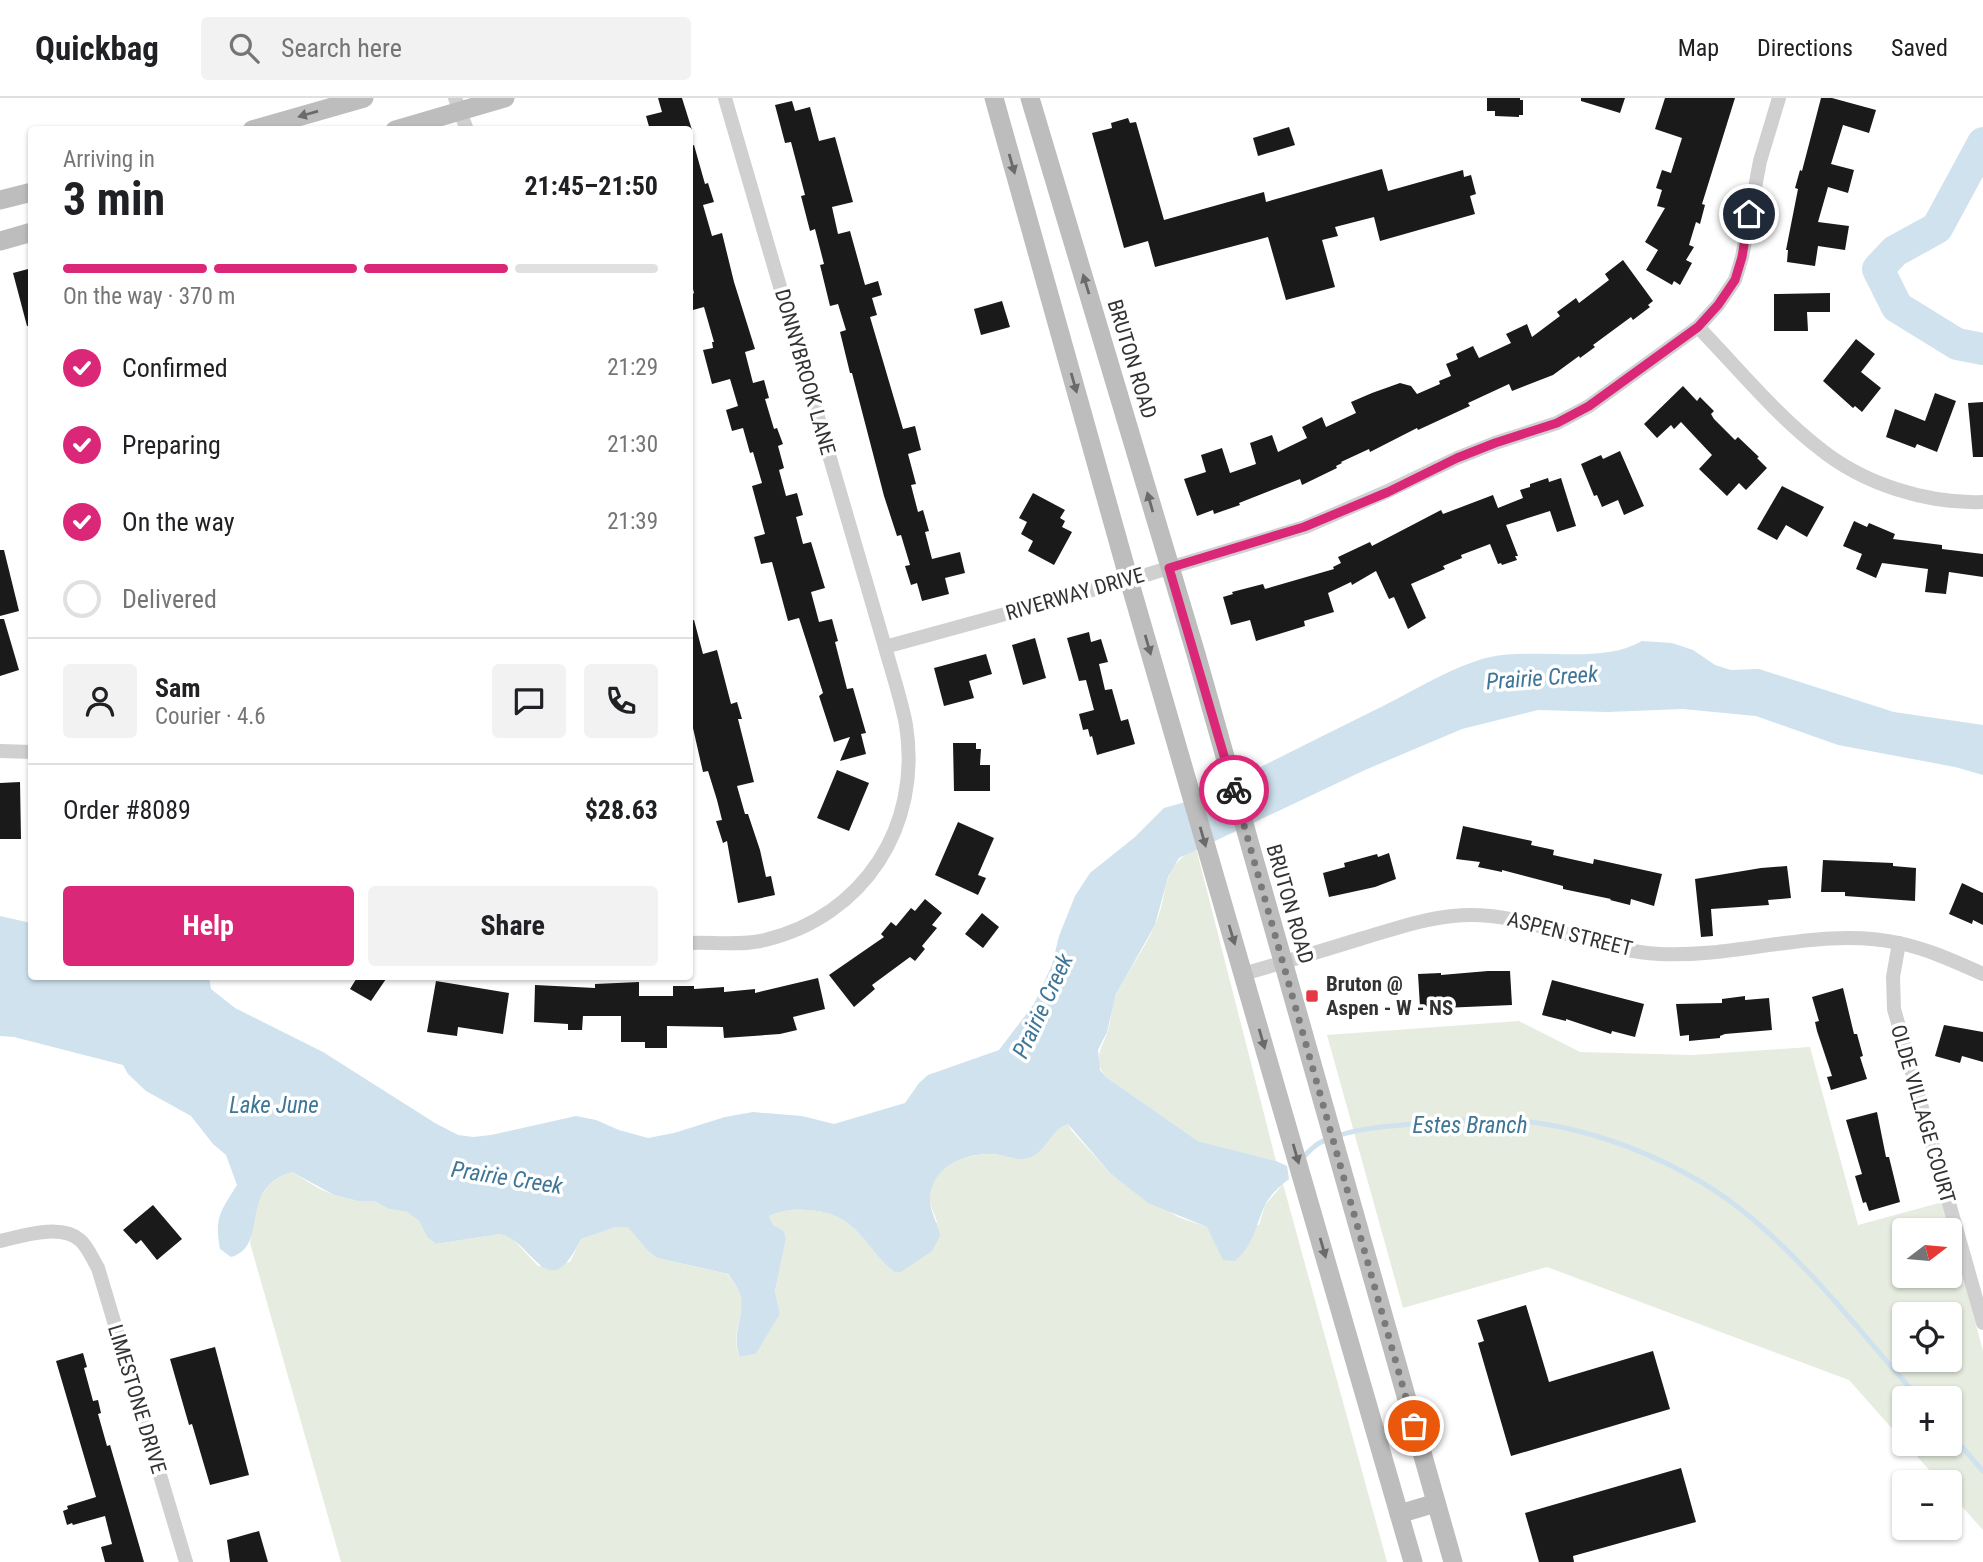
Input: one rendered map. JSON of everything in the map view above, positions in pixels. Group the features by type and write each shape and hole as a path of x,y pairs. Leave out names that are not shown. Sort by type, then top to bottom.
{"main road":[{"path":"266,126 364,98"},
{"path":"411,126 505,98"},
{"path":"994,98 1129,580 1413,1562"},
{"name":"BRUTON ROAD","path":"1030,98 1219,736 1453,1562"},
{"path":"0,200 28,193"},
{"path":"0,241 28,233"},
{"path":"1399,1514 1436,1503"}],"street":[{"name":"DONNYBROOK LANE","path":"725,98 885,647"},
{"name":"RIVERWAY DRIVE","path":"885,647 1129,580 1304,527 1388,492 1457,458 1557,423 1589,406 1698,327 1718,305 1735,280 1742,257 1755,182 1779,98"},
{"path":"1698,327 1795,428 1820,450 1873,480 1919,495 1949,502 1983,502"},
{"path":"693,943 762,941 804,929 831,911 862,883 880,861 894,837 904,801 908,766 906,725 885,647"},
{"path":"0,751 28,751"},
{"name":"ASPEN STREET","path":"1243,974 1412,923 1475,915 1520,919 1628,950 1661,954 1842,938 1899,943 1938,955 1983,974"},
{"name":"OLDE VILLAGE COURT","path":"1899,943 1893,977 1894,1009 1983,1324"},
{"name":"LIMESTONE DRIVE","path":"0,1241 42,1231 70,1234 81,1241 98,1268 186,1562"}],"shaded area":[{"path":"1196,848 1276,1161 1198,1141 1106,1077 1099,1065 1099,1055 1109,1028 1116,996 1155,925 1170,873 1184,856"},
{"path":"1519,1021 1580,1052 1693,1055 1810,1047 1858,1225 1943,1202 1947,1218 1892,1218 1892,1288 1962,1288 1962,1273 1983,1351 1983,1530 1962,1506 1962,1470 1929,1470 1917,1456 1962,1456 1962,1386 1892,1386 1892,1428 1849,1380 1547,1267 1403,1308 1327,1035"},
{"path":"1068,1124 1110,1173 1178,1217 1207,1227 1259,1225 1265,1205 1283,1184 1387,1562 341,1562 250,1243 256,1210 264,1191 280,1177 292,1172 334,1195 358,1201 374,1201 389,1209 407,1212 419,1221 427,1237 436,1244 500,1234 510,1236 538,1266 570,1262 581,1239 616,1227 629,1227 657,1258 727,1274 741,1296 736,1336 740,1357 756,1354 780,1314 775,1291 786,1239 784,1231 773,1225 769,1216 782,1211 802,1210 825,1212 838,1217 858,1231 894,1272 937,1222 930,1201 931,1190 935,1180 949,1165 980,1155 996,1154 1019,1159 1028,1157 1040,1149 1057,1130"}],"water":[{"name":"Lake June","path":"1642,641 1672,643 1693,650 1715,665 1731,670 1759,669 1894,712 1983,725 1983,775 1955,767 1838,745 1756,716 1683,709 1607,712 1538,710 1462,729 1365,770 1179,858 1168,877 1155,925 1116,994 1107,1032 1098,1050 1100,1070 1106,1077 1198,1141 1287,1166 1289,1179 1268,1199 1251,1240 1235,1261 1223,1260 1207,1227 1148,1203 1110,1173 1068,1124 1056,1131 1031,1157 1019,1159 981,1154 960,1160 942,1171 931,1189 930,1200 940,1236 932,1251 901,1272 894,1272 858,1232 838,1217 824,1212 802,1210 783,1211 769,1216 773,1225 784,1231 786,1239 775,1291 780,1314 756,1354 740,1357 737,1335 741,1296 728,1274 657,1258 628,1227 616,1227 581,1239 569,1259 559,1269 549,1270 512,1239 500,1234 436,1244 427,1237 419,1221 407,1212 389,1209 374,1201 358,1201 334,1195 292,1172 275,1180 265,1190 249,1241 243,1251 231,1257 220,1249 218,1229 223,1208 237,1185 226,1155 213,1144 191,1116 146,1091 128,1074 123,1065 14,1037 0,1036 0,916 28,922 28,980 210,980 211,989 235,1008 323,1052 458,1135 491,1135 576,1116 648,1138 753,1112 802,1116 834,1124 905,1103 928,1075 999,1050 1034,1004 1052,965 1059,936 1075,896 1090,873 1135,837 1164,808 1196,799 1435,678 1476,661 1508,654 1588,654 1626,648"}],"building":[{"path":"658,98 682,98 691,126 649,126 646,116 662,112"},
{"path":"1487,98 1520,98 1523,100 1523,115 1495,116 1495,111 1487,111"},
{"path":"1581,98 1625,98 1620,113 1581,101"},
{"path":"1665,98 1735,98 1702,204 1705,205 1700,224 1696,222 1689,245 1694,247 1686,260 1692,263 1680,285 1674,281 1672,285 1646,270 1658,250 1645,242 1665,208 1657,206 1662,190 1656,188 1662,170 1671,173 1682,138 1655,129"},
{"path":"1821,98 1832,98 1876,110 1869,133 1843,125 1831,164 1854,170 1848,193 1828,187 1818,222 1849,226 1845,250 1818,246 1815,266 1787,262 1786,250 1798,189 1795,188"},
{"path":"792,101 795,111 810,107 819,141 835,137 853,202 832,207 838,234 850,231 865,285 878,281 882,295 872,298 877,315 870,317 903,429 915,426 921,450 908,454 916,484 911,485 918,512 923,510 929,531 925,532 932,559 960,552 965,573 945,578 949,594 922,601 917,583 911,585 905,566 910,565 901,535 897,536 884,496 850,373 840,332 846,330 838,304 830,306 820,265 824,264 815,229 810,231 801,196 805,195 791,142 785,143 775,105"},
{"path":"1128,118 1130,123 1136,122 1164,220 1264,192 1266,202 1382,169 1388,191 1463,170 1464,177 1471,175 1476,194 1470,196 1475,214 1380,241 1374,217 1335,227 1338,236 1322,240 1335,287 1286,300 1268,237 1155,267 1148,241 1124,248 1092,133 1112,128 1111,123"},
{"path":"1289,127 1295,145 1258,156 1253,138"},
{"path":"693,145 705,184 708,183 714,202 703,205 712,236 722,233 755,349 745,352 753,383 764,380 769,398 765,399 774,429 777,428 783,444 778,446 784,468 779,470 786,496 797,493 803,515 796,517 803,544 811,542 825,588 811,592 819,622 832,619 847,689 853,688 866,733 861,734 866,754 840,761 850,737 834,742 819,696 823,693 799,618 788,621 772,562 761,564 754,537 765,534 752,486 762,483 743,428 732,431 726,410 738,406 730,379 712,384 703,350 713,348 714,342 704,307 693,310"},
{"path":"1623,260 1653,301 1648,305 1650,307 1633,320 1631,317 1593,345 1595,347 1553,375 1512,391 1509,384 1468,403 1470,406 1418,430 1417,428 1370,452 1369,449 1341,462 1337,468 1302,485 1300,479 1239,503 1240,505 1214,514 1213,510 1197,516 1184,479 1206,472 1201,455 1222,448 1230,473 1256,464 1250,443 1272,435 1278,452 1307,438 1302,427 1322,417 1326,427 1356,413 1351,402 1372,393 1400,383 1411,386 1417,394 1440,384 1439,381 1451,376 1446,364 1458,359 1456,354 1473,346 1479,358 1511,343 1506,334 1527,324 1532,337 1560,316 1557,312 1576,298 1579,303 1609,280 1605,274"},
{"path":"28,269 28,326 27,326 13,273"},
{"path":"1830,293 1830,312 1807,312 1808,331 1774,331 1774,294"},
{"path":"1002,301 1010,327 981,335 974,309"},
{"path":"1856,339 1875,354 1861,372 1881,388 1862,412 1855,406 1853,408 1823,381"},
{"path":"1683,386 1697,401 1700,397 1714,411 1711,414 1714,419 1735,440 1738,437 1767,468 1746,490 1739,483 1727,496 1699,469 1712,455 1681,422 1674,429 1671,425 1657,438 1644,424"},
{"path":"1935,393 1956,401 1937,452 1917,444 1915,448 1886,437 1895,409 1925,421"},
{"path":"1983,402 1983,457 1973,457 1968,403"},
{"path":"1620,451 1644,506 1624,515 1618,500 1602,507 1597,495 1594,496 1581,464 1601,455 1603,459"},
{"path":"1548,478 1549,482 1561,478 1576,526 1557,532 1550,511 1506,525 1518,556 1515,556 1517,560 1498,564 1490,544 1461,555 1462,558 1443,566 1445,569 1411,584 1426,618 1408,629 1394,597 1389,599 1376,571 1352,585 1351,582 1328,593 1334,612 1304,621 1305,626 1256,641 1250,620 1231,625 1223,597 1233,594 1232,592 1263,584 1265,589 1334,569 1333,567 1341,563 1338,557 1370,542 1372,546 1441,510 1443,514 1493,495 1498,508 1523,498 1520,490"},
{"path":"1782,486 1824,507 1807,537 1786,525 1777,540 1757,529"},
{"path":"1033,493 1065,510 1060,518 1065,521 1062,527 1072,532 1054,565 1028,551 1033,541 1021,534 1027,522 1019,518"},
{"path":"1854,521 1867,527 1869,523 1895,534 1893,539 1942,545 1942,549 1983,554 1983,577 1949,572 1946,594 1925,592 1928,569 1882,563 1876,578 1856,569 1862,554 1843,546"},
{"path":"0,550 4,550 19,611 0,616"},
{"path":"0,619 4,619 19,670 0,676"},
{"path":"693,620 703,654 717,650 731,704 737,702 742,719 738,719 754,782 737,786 760,850 766,877 771,876 775,895 738,903 727,841 723,843 716,821 722,820 717,800 708,771 703,772 693,728"},
{"path":"1089,632 1091,642 1101,639 1108,662 1099,664 1105,690 1112,689 1121,721 1128,719 1135,744 1097,755 1092,736 1090,737 1088,729 1083,730 1079,714 1094,710 1086,680 1079,681 1067,638"},
{"path":"1035,638 1046,678 1023,685 1012,645"},
{"path":"986,654 992,674 969,681 974,698 944,706 934,668"},
{"path":"953,743 976,743 976,749 981,749 980,765 990,765 990,791 954,791"},
{"path":"837,770 869,783 849,831 817,818"},
{"path":"20,782 21,839 0,839 0,783"},
{"path":"958,822 994,838 978,875 986,878 978,895 935,875"},
{"path":"1463,826 1532,841 1531,845 1554,850 1553,855 1593,864 1594,859 1662,874 1654,906 1631,899 1630,905 1563,889 1563,886 1502,870 1478,867 1480,862 1456,859"},
{"path":"1389,853 1396,879 1375,887 1329,897 1323,873 1345,867 1344,863"},
{"path":"1823,860 1893,863 1893,866 1916,868 1915,901 1845,896 1845,892 1821,892"},
{"path":"1787,866 1791,898 1768,900 1769,905 1711,909 1713,936 1701,937 1695,879"},
{"path":"1962,883 1983,893 1983,925 1973,920 1972,924 1949,914"},
{"path":"925,899 942,913 932,925 937,928 922,946 925,949 915,961 910,957 872,985 875,989 854,1007 829,975 884,937 881,934 891,922 896,926 911,908 915,911"},
{"path":"982,913 999,927 983,948 965,934"},
{"path":"1510,971 1512,1005 1420,1007 1418,974"},
{"path":"818,978 825,1009 793,1017 797,1030 780,1034 724,1038 723,1027 667,1026 667,1048 645,1048 645,1042 621,1042 621,1016 583,1016 582,1030 568,1030 568,1024 534,1022 535,985 595,988 595,984 639,982 639,996 673,996 673,986 694,986 694,989 724,987 724,992 755,989 755,993"},
{"path":"356,980 385,980 371,1001 350,989"},
{"path":"1552,980 1644,1004 1635,1037 1612,1031 1611,1034 1566,1019 1542,1015"},
{"path":"436,981 509,993 503,1034 458,1027 457,1036 427,1032"},
{"path":"1843,988 1867,1079 1831,1090 1827,1077 1832,1076 1817,1031 1815,1022 1819,1021 1812,997"},
{"path":"1745,996 1745,1000 1769,998 1772,1030 1725,1034 1720,1038 1689,1041 1689,1035 1680,1036 1676,1004 1722,1003 1722,999"},
{"path":"1944,1025 1983,1032 1983,1062 1962,1056 1960,1063 1935,1056"},
{"path":"1877,1112 1886,1157 1889,1157 1900,1202 1869,1211 1866,1202 1863,1203 1855,1176 1862,1174 1846,1120"},
{"path":"153,1205 182,1239 157,1260 141,1240 136,1244 123,1230"},
{"path":"1526,1305 1549,1382 1653,1351 1670,1409 1511,1456 1478,1343 1484,1341 1477,1320"},
{"path":"215,1347 249,1475 210,1485 170,1359"},
{"path":"83,1353 93,1401 98,1400 101,1413 98,1414 107,1446 110,1445 144,1562 105,1562 101,1547 112,1544 105,1516 67,1525 63,1511 68,1509 67,1506 96,1497 56,1361"},
{"path":"1681,1468 1696,1522 1573,1556 1574,1562 1539,1562 1525,1513"},
{"path":"259,1531 268,1562 230,1562 227,1540"}],"waterway":[{"name":"Prairie Creek","path":"1983,143 1937,228 1895,251 1878,269 1897,307 1957,344 1983,349"},
{"name":"Estes Branch","path":"1301,1160 1319,1143 1350,1132 1387,1126 1473,1120 1509,1120 1551,1125 1642,1152 1699,1181 1749,1216 1772,1236 1816,1280 1909,1386"},
{"name":"Estes Branch","path":"1962,1447 1983,1471"}],"way so far":[{"path":"1234,790 1414,1426"}],"place":[{"name":"Bruton @ Aspen - W - NS","path":"1312,996"}],"route":[{"path":"1234,790 1169,568 1304,527 1388,492 1457,458 1557,423 1589,406 1698,327 1718,305 1735,280 1749,214"}]}
